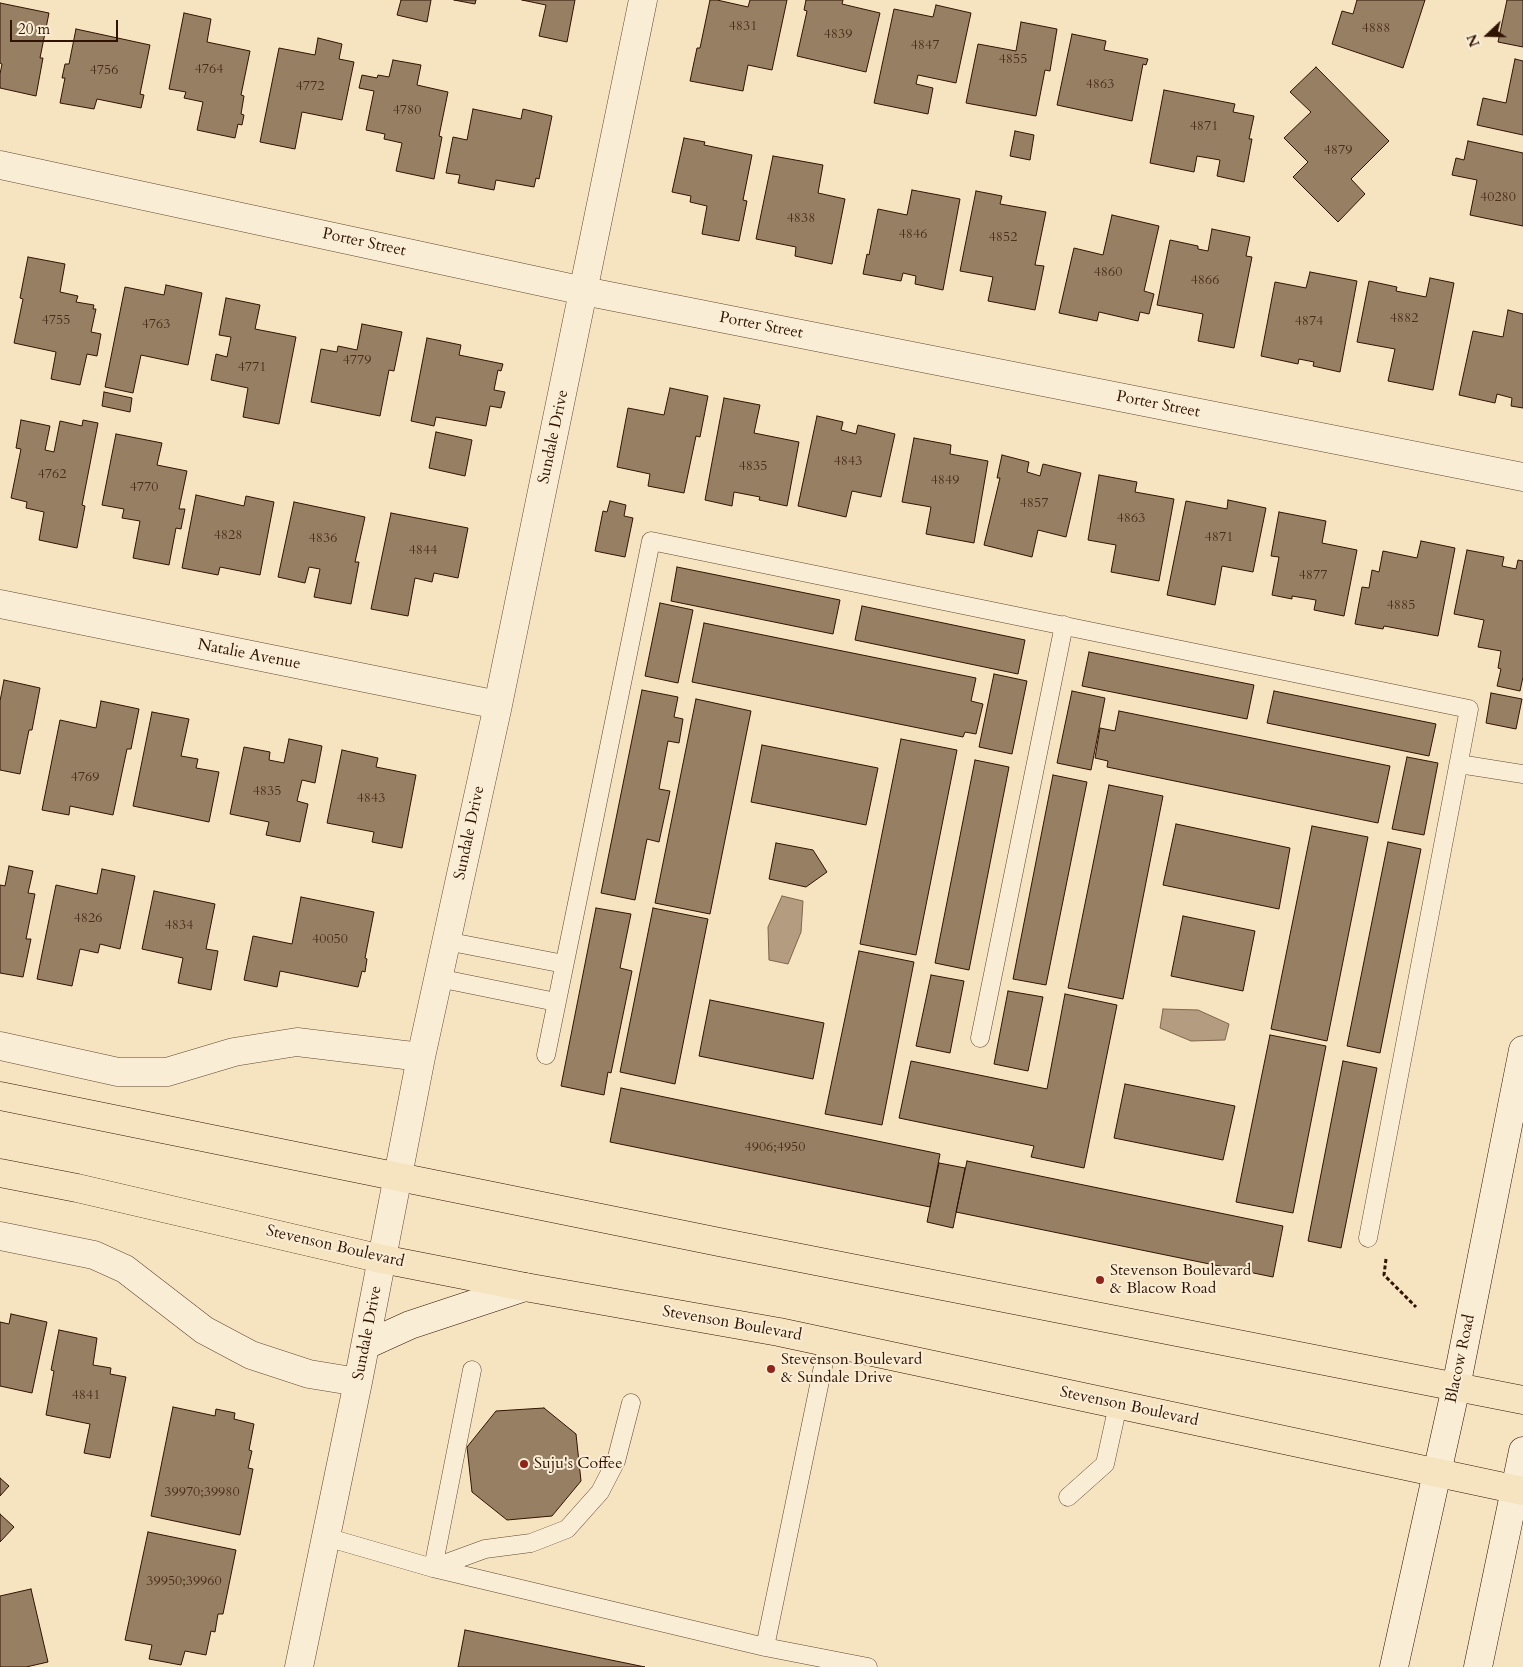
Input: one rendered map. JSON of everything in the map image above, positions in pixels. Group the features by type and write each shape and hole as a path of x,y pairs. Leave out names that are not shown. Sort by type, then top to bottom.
{"main road":[{"path":"0,1096 719,1242 1523,1400"},
{"name":"Stevenson Boulevard","path":"0,1173 87,1190 382,1259 524,1287 779,1332 1519,1490"}],"street":[{"name":"Sundale Drive","path":"300,1667 438,978 498,705 643,0"},
{"name":"Porter Street","path":"0,165 584,291 1523,477"},
{"name":"Natalie Avenue","path":"0,604 498,705"},
{"path":"0,1046 118,1072 167,1072 234,1052 297,1042 422,1056"},
{"name":"Blacow Road","path":"1394,1667 1456,1387 1523,1050"},
{"path":"0,1236 94,1255 125,1268 204,1330 251,1355 309,1374 358,1382"},
{"path":"366,1345 410,1324 524,1287"},
{"path":"1478,1667 1519,1490 1523,1451"}],"lane":[{"path":"546,1055 651,541 1469,709 1368,1238"},
{"path":"980,1038 1064,625"},
{"path":"1459,764 1523,774"},
{"path":"446,941 564,964"},
{"path":"438,978 556,1002"},
{"path":"765,1647 828,1342"},
{"path":"433,1568 472,1370"},
{"path":"433,1568 485,1549 531,1543 566,1529 600,1492 616,1462 630,1404"},
{"path":"1068,1497 1105,1464 1118,1405"},
{"path":"326,1537 433,1568 765,1647 868,1667"}],"path":[{"path":"1368,1238 1387,1251 1384,1275 1416,1307"}],"shaded area":[{"path":"782,896 803,901 801,932 788,964 769,960 768,927"},
{"path":"1163,1009 1198,1010 1229,1024 1225,1040 1191,1041 1160,1028"}],"building":[{"path":"401,0 431,0 427,22 397,15"},
{"path":"454,0 476,0 475,4"},
{"path":"522,0 575,0 567,42 539,36 546,5"},
{"path":"710,0 748,7 750,0 787,0 772,70 748,65 743,91 690,81 697,48 700,48"},
{"path":"806,0 843,0 842,4 880,13 866,72 797,56 807,11 804,10"},
{"path":"1357,0 1425,0 1403,68 1332,44 1342,11 1353,14"},
{"path":"1507,0 1523,0 1523,47 1498,42"},
{"path":"0,3 49,13 40,58 43,58 36,96 0,88 2,64 0,63"},
{"path":"936,5 971,13 956,83 918,75 916,84 933,88 928,114 874,103 894,9 933,17"},
{"path":"184,13 211,19 207,42 250,51 241,95 244,96 241,114 244,115 242,125 238,124 235,138 197,130 203,102 184,98 186,92 169,89"},
{"path":"1021,22 1057,29 1050,71 1045,70 1036,116 966,103 978,44 1016,51"},
{"path":"76,29 150,45 140,94 144,95 141,108 97,99 94,109 60,103 65,78 62,78 65,64 69,64"},
{"path":"1072,34 1106,41 1104,50 1148,59 1146,65 1143,64 1132,121 1057,105"},
{"path":"318,38 342,44 339,59 354,62 342,120 302,112 295,149 260,142 279,48 315,55"},
{"path":"1515,59 1523,61 1523,135 1477,125 1483,98 1506,103"},
{"path":"393,60 421,65 417,85 448,92 439,136 442,137 434,179 396,171 402,143 384,139 385,134 366,130 374,91 359,88 362,75 377,78 378,75 389,77"},
{"path":"1316,67 1389,141 1351,179 1365,194 1338,222 1293,177 1308,162 1284,138 1311,112 1290,92"},
{"path":"1164,90 1235,104 1233,112 1254,116 1244,182 1217,176 1220,160 1197,156 1194,172 1150,163"},
{"path":"473,109 521,119 523,109 552,116 539,179 536,178 534,187 496,180 494,190 458,183 460,175 446,173 453,137 467,140"},
{"path":"1015,131 1034,135 1030,160 1010,156"},
{"path":"684,138 705,142 704,145 752,155 743,200 747,201 739,241 702,234 707,206 690,202 691,196 672,192"},
{"path":"1468,141 1523,153 1523,226 1470,215 1477,180 1452,175 1456,158 1464,160"},
{"path":"773,156 823,165 818,193 845,199 832,264 795,256 796,247 756,239"},
{"path":"912,190 960,199 943,290 915,284 916,276 903,273 901,281 863,274 867,254 869,255 878,209 907,215"},
{"path":"976,191 1002,196 1000,204 1046,212 1035,265 1044,266 1035,310 988,301 993,277 960,271"},
{"path":"1112,215 1159,226 1144,291 1154,294 1149,314 1140,312 1138,321 1099,312 1097,321 1059,313 1074,248 1103,255"},
{"path":"1212,229 1250,237 1246,256 1252,257 1234,348 1198,341 1203,314 1157,305 1170,240 1198,246 1198,249 1208,251"},
{"path":"28,257 65,264 60,292 78,296 76,302 94,305 93,309 96,309 91,332 101,334 97,356 87,354 80,385 51,379 56,352 14,343 23,299 20,298"},
{"path":"1310,272 1357,281 1340,372 1313,366 1314,362 1299,359 1298,364 1261,356 1275,282 1306,288"},
{"path":"1430,278 1454,283 1433,390 1388,381 1395,349 1357,342 1369,281 1397,287 1396,291 1426,297"},
{"path":"166,285 202,293 188,365 141,355 133,393 105,387 125,287 164,295"},
{"path":"226,298 260,305 255,329 296,337 279,424 243,417 248,388 211,380 216,354 227,357 231,337 219,335"},
{"path":"1508,310 1523,314 1523,408 1511,406 1512,398 1497,394 1495,403 1459,395 1473,331 1503,337"},
{"path":"362,324 402,332 394,371 389,370 380,416 311,402 321,349 337,352 338,346 357,350"},
{"path":"427,338 461,345 459,355 503,364 501,371 498,370 494,390 505,392 501,408 490,406 486,426 436,417 434,426 411,421"},
{"path":"670,388 708,396 700,437 696,436 684,493 648,486 650,474 617,467 628,408 664,415"},
{"path":"104,392 132,398 130,412 102,406"},
{"path":"724,398 760,405 754,433 799,442 787,506 759,500 760,497 734,492 732,506 705,500"},
{"path":"817,416 843,422 841,430 856,434 858,425 895,434 881,497 852,491 846,517 798,506"},
{"path":"21,420 50,426 45,450 54,452 60,421 82,426 83,420 98,423 82,505 85,506 77,548 39,540 44,512 26,508 27,502 11,498 21,449 16,448"},
{"path":"436,432 472,440 465,476 429,468"},
{"path":"116,434 162,443 157,465 187,471 179,509 185,509 181,529 176,528 169,565 133,558 140,521 122,518 124,509 102,505"},
{"path":"914,438 951,445 950,454 988,461 974,543 926,534 931,507 902,502"},
{"path":"1002,455 1029,462 1027,472 1040,476 1043,464 1081,473 1066,537 1038,530 1032,557 984,545 1000,478 997,478"},
{"path":"1099,475 1137,482 1135,492 1174,499 1159,581 1111,572 1116,545 1088,540"},
{"path":"196,495 244,506 246,496 274,502 260,575 220,567 218,575 182,568"},
{"path":"1228,500 1266,508 1253,572 1222,566 1215,605 1167,595 1186,501 1227,509"},
{"path":"610,501 626,505 624,516 633,518 625,557 595,551 603,511 607,512"},
{"path":"294,502 365,517 355,562 359,562 351,604 314,597 320,569 309,567 305,583 278,577"},
{"path":"1279,512 1326,521 1322,543 1357,550 1344,616 1314,610 1316,600 1292,596 1292,599 1272,595 1279,557 1271,556"},
{"path":"391,513 468,528 458,578 434,573 432,582 415,578 408,616 371,609"},
{"path":"1421,541 1455,548 1438,636 1384,626 1383,629 1355,624 1362,587 1369,588 1372,570 1379,572 1383,551 1417,558"},
{"path":"1467,550 1504,557 1502,566 1516,569 1518,560 1523,561 1523,677 1520,691 1497,686 1501,669 1498,668 1501,651 1478,647 1484,620 1454,614"},
{"path":"677,567 840,600 833,634 671,601"},
{"path":"660,603 693,610 678,683 645,676"},
{"path":"862,606 1025,640 1018,674 855,640"},
{"path":"704,623 976,678 971,701 983,704 976,734 965,732 963,737 692,682"},
{"path":"1089,652 1254,685 1247,719 1082,686"},
{"path":"994,674 1027,681 1012,754 979,747"},
{"path":"4,680 40,688 32,730 29,730 20,774 0,770 0,701"},
{"path":"642,690 678,697 674,717 683,719 679,743 668,741 659,789 670,791 659,842 647,839 635,900 601,893"},
{"path":"1072,691 1105,698 1091,770 1057,763"},
{"path":"1274,691 1436,724 1429,756 1267,723"},
{"path":"1491,693 1522,699 1516,729 1486,723"},
{"path":"696,699 751,711 710,914 655,903"},
{"path":"101,701 139,709 131,749 127,749 113,815 70,806 69,815 42,810 60,720 96,728"},
{"path":"1119,711 1390,766 1378,823 1107,767 1108,761 1095,758 1100,728 1115,731"},
{"path":"152,712 189,719 181,756 198,759 196,768 219,772 209,822 133,806"},
{"path":"289,739 322,746 315,783 302,780 297,801 308,804 300,842 266,835 269,822 230,814 244,747 270,752 269,760 284,763"},
{"path":"901,739 957,750 916,955 860,944"},
{"path":"762,745 878,768 866,825 751,802"},
{"path":"342,750 378,758 376,767 416,775 402,848 372,842 374,832 327,823"},
{"path":"1407,757 1438,763 1424,835 1392,829"},
{"path":"975,760 1009,767 969,970 935,963"},
{"path":"1053,775 1087,782 1046,985 1013,979"},
{"path":"1109,785 1163,796 1123,999 1068,988"},
{"path":"1176,824 1290,848 1279,909 1163,885"},
{"path":"1312,826 1368,837 1327,1041 1271,1029"},
{"path":"1388,842 1421,849 1380,1053 1347,1046"},
{"path":"776,843 813,850 827,872 806,887 769,879"},
{"path":"9,866 33,871 28,893 35,894 26,939 31,939 23,977 0,973 0,885 5,886"},
{"path":"102,869 135,876 120,949 100,944 98,953 80,949 72,986 37,979 56,885 97,894"},
{"path":"154,891 215,904 206,949 218,951 211,990 178,983 183,958 142,949"},
{"path":"301,897 374,912 365,958 367,959 365,972 362,971 358,987 280,971 277,987 244,980 253,936 292,944"},
{"path":"596,908 631,914 620,968 632,971 611,1073 608,1072 604,1095 561,1086"},
{"path":"653,908 708,919 675,1084 620,1072"},
{"path":"1183,916 1255,931 1243,991 1171,976"},
{"path":"859,951 914,962 882,1125 825,1114"},
{"path":"931,975 964,981 950,1053 916,1046"},
{"path":"1008,991 1043,997 1028,1071 994,1064"},
{"path":"1065,994 1117,1005 1084,1168 1031,1157 1034,1146 899,1118 911,1061 1047,1089"},
{"path":"710,1000 824,1023 813,1079 699,1056"},
{"path":"1270,1035 1326,1046 1293,1213 1236,1202"},
{"path":"1343,1061 1377,1068 1341,1248 1308,1241"},
{"path":"1125,1084 1235,1106 1223,1160 1114,1138"},
{"path":"621,1088 940,1154 930,1207 610,1142"},
{"path":"967,1161 1283,1226 1273,1277 956,1212"},
{"path":"939,1163 965,1168 953,1228 927,1222"},
{"path":"11,1314 47,1322 32,1393 0,1386 0,1322 9,1324"},
{"path":"59,1330 97,1338 93,1365 111,1368 110,1374 126,1377 110,1458 84,1453 90,1424 46,1415 54,1371 51,1370"},
{"path":"173,1407 215,1416 216,1409 235,1413 234,1419 254,1424 249,1450 252,1451 248,1468 253,1469 240,1535 151,1516"},
{"name":"Suju's Coffee","path":"544,1408 576,1434 581,1481 552,1516 507,1520 472,1492 467,1447 496,1411"},
{"path":"0,1478 9,1486 0,1496"},
{"path":"0,1514 14,1527 0,1542"},
{"path":"148,1532 236,1550 223,1614 218,1614 215,1632 211,1631 206,1655 185,1651 181,1665 149,1659 152,1645 125,1640"},
{"path":"31,1589 48,1662 26,1667 0,1667 0,1596"},
{"path":"465,1630 645,1667 458,1667"}],"place":[{"name":"Stevenson Boulevard & Blacow Road","path":"1100,1280"},
{"name":"Stevenson Boulevard & Sundale Drive","path":"771,1369"},
{"name":"Suju's Coffee","path":"524,1464"}]}
